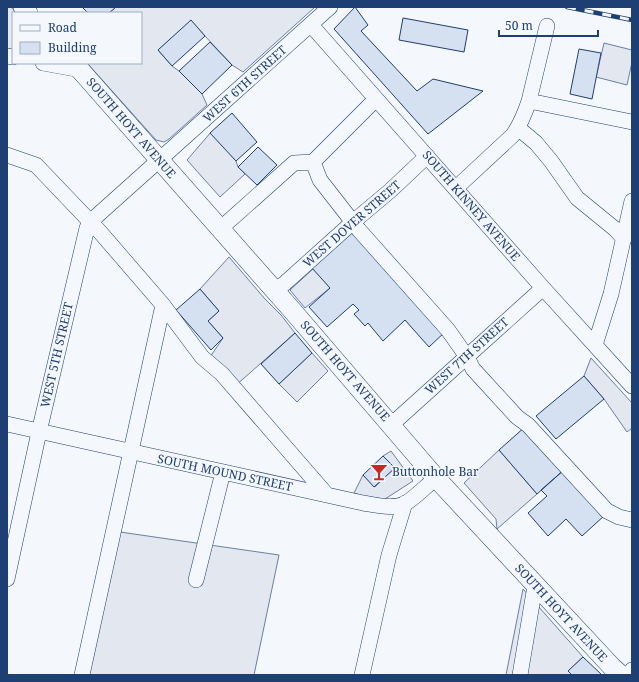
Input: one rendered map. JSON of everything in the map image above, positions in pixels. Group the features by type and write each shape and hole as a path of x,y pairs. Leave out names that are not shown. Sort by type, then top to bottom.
{"main road":[{"name":"SOUTH HOYT AVENUE","path":"77,67 275,290 436,478 620,675"}],"street":[{"name":"WEST 6TH STREET","path":"159,159 168,153 330,7"},
{"name":"SOUTH KINNEY AVENUE","path":"311,25 543,288 632,386"},
{"path":"456,188 518,128 526,112 547,26"},
{"path":"52,64 77,67"},
{"path":"220,229 294,163 313,162 376,99"},
{"path":"529,101 632,122"},
{"path":"518,128 536,143 551,161 577,198 615,229 624,239"},
{"path":"7,155 36,165 90,222 163,305 202,357 222,374 327,495"},
{"name":"WEST DOVER STREET","path":"275,290 284,284 391,190 427,156"},
{"path":"90,222 151,168 159,159"},
{"path":"313,162 320,180 358,230 430,308 448,330 467,357 473,369 487,385 517,417 528,424 607,511 619,517 632,520"},
{"path":"595,345 611,294 632,201"},
{"name":"WEST 5TH STREET","path":"7,579 39,432 87,228 90,222"},
{"name":"WEST 7TH STREET","path":"391,425 543,288"},
{"path":"82,675 163,305"},
{"name":"SOUTH MOUND STREET","path":"7,424 327,495 383,506 405,503"},
{"path":"196,580 222,472"},
{"path":"362,675 389,554 405,503 436,478"},
{"path":"520,675 536,586"},
{"path":"631,675 632,670"}],"shaded area":[{"path":"7,7 11,7 15,12 12,12 12,51 7,49"},
{"path":"116,7 315,7 243,72 232,65 191,21 158,50 172,66 202,94 207,105 164,142 156,140 88,64 142,64 142,12 110,12"},
{"path":"604,43 632,50 632,62 627,85 596,77"},
{"path":"212,131 236,161 238,167 245,174 220,197 187,160"},
{"path":"229,257 265,299 281,315 295,333 234,387 210,357 223,338 208,321 219,311 200,289"},
{"path":"314,268 330,288 305,308 290,290"},
{"path":"312,353 328,371 297,402 279,384"},
{"path":"591,358 632,403 632,428 627,432 604,399 584,376"},
{"path":"499,450 537,494 497,529 496,519 464,483"},
{"path":"391,451 413,481 385,499 366,497 354,493 363,475 375,487 394,468 383,456"},
{"path":"113,531 279,555 254,675 82,675"},
{"path":"523,589 583,657 568,671 572,675 506,675"}],"building":[{"path":"82,7 116,7 110,12 87,12"},
{"path":"355,7 368,25 361,31 417,91 433,79 483,91 428,134 334,29"},
{"path":"403,18 468,30 464,52 399,40"},
{"path":"191,20 205,36 172,66 158,50"},
{"path":"210,42 232,65 202,94 179,71"},
{"path":"579,49 601,53 592,99 570,94"},
{"path":"232,113 257,142 236,161 210,133"},
{"path":"258,147 277,165 257,185 238,167"},
{"path":"355,229 446,331 429,347 405,320 383,341 368,323 365,326 354,314 359,310 353,304 327,327 309,307 330,288 312,268"},
{"path":"200,289 219,311 208,321 223,338 211,350 176,310"},
{"path":"295,333 312,353 279,384 261,364"},
{"path":"584,376 604,399 556,439 536,416"},
{"path":"526,426 565,469 537,494 499,450"},
{"name":"Buttonhole Bar","path":"383,456 395,468 374,487 363,475"},
{"path":"565,469 605,515 582,536 566,519 548,536 528,513 547,496 541,490"},
{"path":"583,657 602,675 572,675 568,671"}],"railway":[{"path":"567,7 632,20"}],"place":[{"name":"Buttonhole Bar","path":"379,472"}]}
